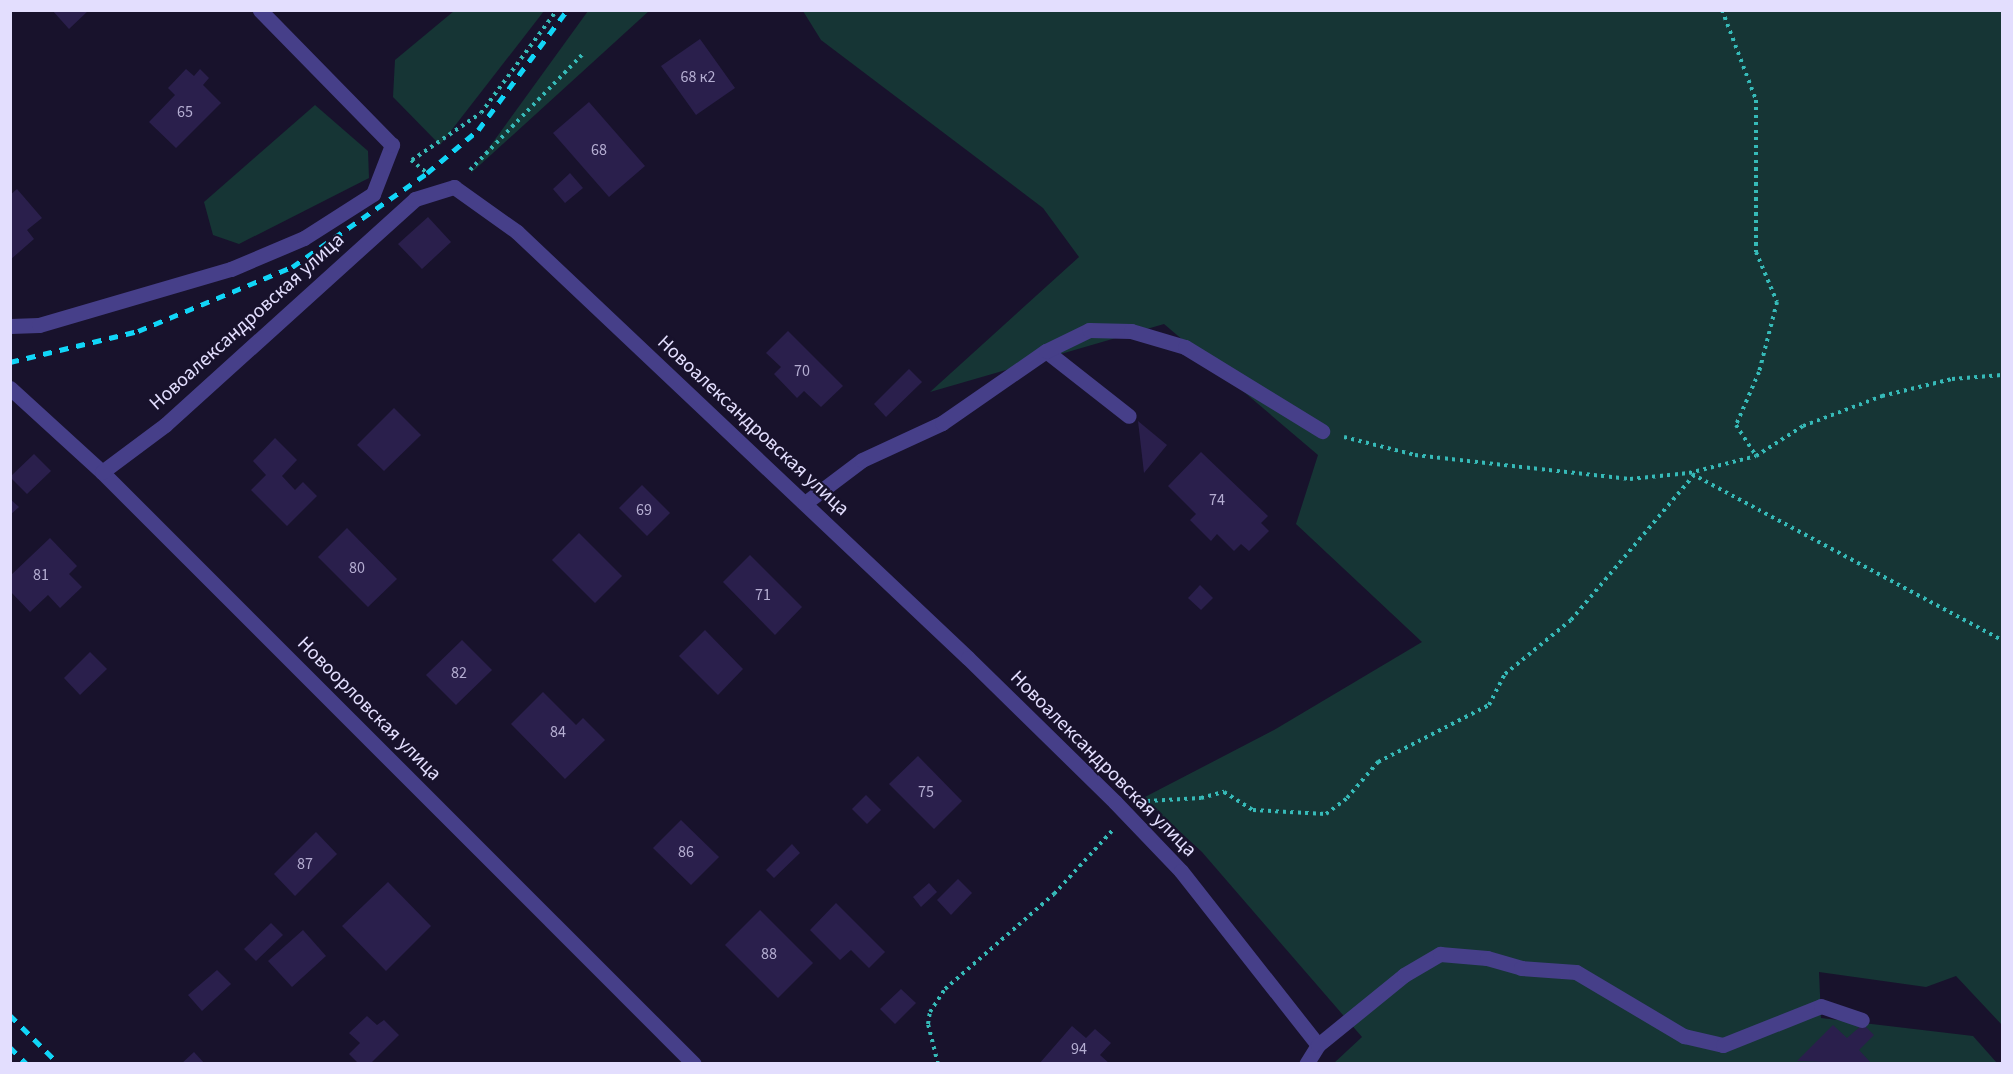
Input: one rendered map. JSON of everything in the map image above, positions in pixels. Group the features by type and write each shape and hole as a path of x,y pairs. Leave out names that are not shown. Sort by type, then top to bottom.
{"street":[{"path":"10,326 39,325 231,269 304,238 373,194 392,145 260,10"},
{"name":"Новоалександровская улица","path":"102,472 165,425 415,199 454,187 517,232 805,503 1115,802 1181,871 1318,1046"},
{"path":"805,503 862,460 942,423 1046,351 1089,330 1131,331 1185,347 1322,431"},
{"path":"1046,351 1129,416"},
{"name":"Новоорловская улица","path":"10,388 102,472 694,1064"},
{"path":"1305,1064 1318,1046 1404,975 1440,954 1576,972 1684,1036 1723,1045 1821,1006 1862,1020"}],"path":[{"path":"412,160 481,112 557,10"},
{"path":"1722,10 1756,100 1756,252 1777,302 1759,372 1736,425 1756,456"},
{"path":"454,187 583,54"},
{"path":"1322,431 1426,456 1630,479 1691,474 1756,456 1803,426 1882,396 1952,379 2002,375"},
{"path":"1691,474 2002,640"},
{"path":"1115,802 1201,798 1224,792 1254,810 1326,814 1347,798 1378,762 1489,705 1505,674 1571,620 1691,474"},
{"path":"938,1064 928,1024 930,1012 945,989 1054,894 1100,842 1128,817"}],"green space":[{"path":"454,11 544,11 440,145 393,97 395,60"},
{"path":"588,11 649,11 470,174"},
{"path":"803,11 2002,11 2002,1025 1956,976 1926,987 1819,972 1821,1018 1973,1036 1997,1063 1334,1063 1362,1037 1202,852 1143,798 1274,730 1422,642 1296,524 1318,455 1164,324 930,392 1079,257 1043,208 821,40"},
{"path":"315,105 368,151 369,178 239,244 213,235 204,202"}],"building":[{"path":"52,10 89,10 69,29"},
{"path":"700,39 735,88 696,115 661,66"},
{"path":"186,69 194,76 200,69 209,78 203,85 221,103 176,148 149,122 175,95 168,88"},
{"path":"589,102 645,166 609,197 553,133"},
{"path":"570,173 583,188 565,203 553,189"},
{"path":"17,189 42,218 27,230 34,239 10,260 10,195"},
{"path":"428,217 451,242 422,269 398,244"},
{"path":"788,331 843,386 821,407 804,391 797,398 774,374 781,367 766,353"},
{"path":"909,369 922,382 886,417 874,404"},
{"path":"394,408 421,435 384,471 357,445"},
{"path":"1138,421 1167,445 1144,473"},
{"path":"275,438 297,460 282,476 295,490 303,482 317,496 287,526 251,490 266,475 253,461"},
{"path":"1201,452 1268,516 1261,523 1269,531 1249,551 1241,544 1234,551 1217,534 1211,541 1190,520 1196,514 1168,486"},
{"path":"34,454 51,471 27,494 10,477"},
{"path":"642,485 670,513 647,536 619,508"},
{"path":"10,499 19,507 10,515"},
{"path":"347,528 397,579 368,607 318,557"},
{"path":"579,533 622,576 595,603 552,560"},
{"path":"50,538 77,566 69,574 82,587 60,608 48,595 30,612 10,591 10,576"},
{"path":"750,555 802,607 775,635 723,582"},
{"path":"1200,585 1213,598 1201,610 1188,598"},
{"path":"705,630 743,669 718,695 679,656"},
{"path":"462,640 492,670 456,705 426,675"},
{"path":"90,652 107,669 80,695 64,678"},
{"path":"543,692 576,725 583,718 605,740 565,779 511,724"},
{"path":"918,756 962,801 934,829 889,784"},
{"path":"866,795 881,810 867,824 852,809"},
{"path":"681,820 719,857 691,885 653,848"},
{"path":"316,832 337,854 295,896 274,874"},
{"path":"792,844 800,853 774,878 766,870"},
{"path":"958,879 972,893 951,915 937,900"},
{"path":"388,882 431,926 386,971 342,926"},
{"path":"929,883 937,892 921,907 913,897"},
{"path":"836,903 885,952 869,968 851,950 840,960 810,930"},
{"path":"760,910 813,963 778,998 725,945"},
{"path":"271,923 283,935 256,961 244,949"},
{"path":"303,930 326,956 292,987 268,961"},
{"path":"217,970 231,984 202,1011 188,995"},
{"path":"901,989 916,1003 895,1024 880,1009"},
{"path":"367,1016 377,1025 384,1020 399,1035 370,1064 359,1064 349,1054 360,1043 349,1033"},
{"path":"1863,1024 1874,1035 1859,1050 1872,1064 1797,1061 1833,1025 1847,1038"},
{"path":"1072,1026 1086,1038 1095,1029 1111,1043 1100,1055 1110,1064 1039,1064"},
{"path":"194,1052 205,1064 181,1064"}],"railway":[{"path":"10,362 138,331 292,267 427,173 478,130 567,10"},
{"path":"10,1015 59,1064"},
{"path":"10,1047 27,1064"}]}
